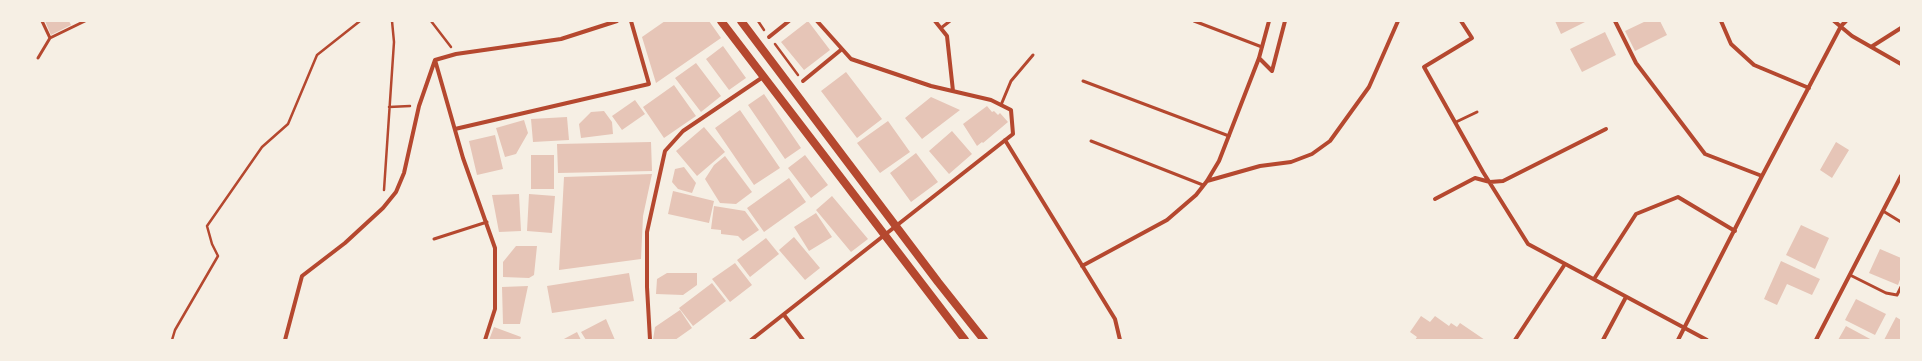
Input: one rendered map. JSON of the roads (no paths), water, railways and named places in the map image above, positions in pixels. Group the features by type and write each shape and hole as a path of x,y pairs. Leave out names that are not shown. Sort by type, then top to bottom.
{"main road":[{"path":"721,21 965,340"},
{"path":"741,21 984,340"}],"street":[{"path":"435,60 456,54 561,39 617,21"},
{"path":"455,129 649,84 631,21"},
{"path":"769,37 789,21"},
{"path":"751,340 1013,134 1011,110 991,100 931,86 851,59 817,21"},
{"path":"935,21 947,36 953,91"},
{"path":"1082,266 1167,220 1196,195 1207,181 1219,161 1229,136 1259,58 1269,21"},
{"path":"1259,58 1272,71 1285,21"},
{"path":"1207,181 1260,166 1298,159 1312,154 1330,141 1369,87 1398,21"},
{"path":"1462,21 1472,38 1424,67 1528,244 1707,340"},
{"path":"1615,21 1636,63 1705,154 1762,176"},
{"path":"1721,21 1731,44 1754,65 1809,88"},
{"path":"1834,21 1852,36 1901,64"},
{"path":"1678,340 1762,176 1841,26 1846,21"},
{"path":"1871,47 1901,28"},
{"path":"803,81 842,49"},
{"path":"435,60 463,158 495,248 495,309 485,340"},
{"path":"285,340 302,276 345,243 384,208 396,192 404,173 419,106 435,60"},
{"path":"650,340 647,287 647,232 665,151 683,131 763,77"},
{"path":"1435,198 1475,178 1491,182 1504,181 1606,129"},
{"path":"1005,140 1116,319 1120,340"},
{"path":"1816,340 1901,176"},
{"path":"1594,279 1636,214 1678,197 1735,231"},
{"path":"1515,340 1565,264"},
{"path":"1603,340 1626,297"},
{"path":"784,315 803,340"}],"lane":[{"path":"42,21 50,38"},
{"path":"38,58 50,38 85,21"},
{"path":"941,28 950,21"},
{"path":"1194,21 1262,47"},
{"path":"1000,105 1011,81 1033,55"},
{"path":"1083,81 1229,136"},
{"path":"1456,122 1476,112"},
{"path":"1091,141 1203,185"},
{"path":"1883,212 1901,222"},
{"path":"434,239 487,222"},
{"path":"1850,275 1886,293 1897,295 1901,287"}]}
